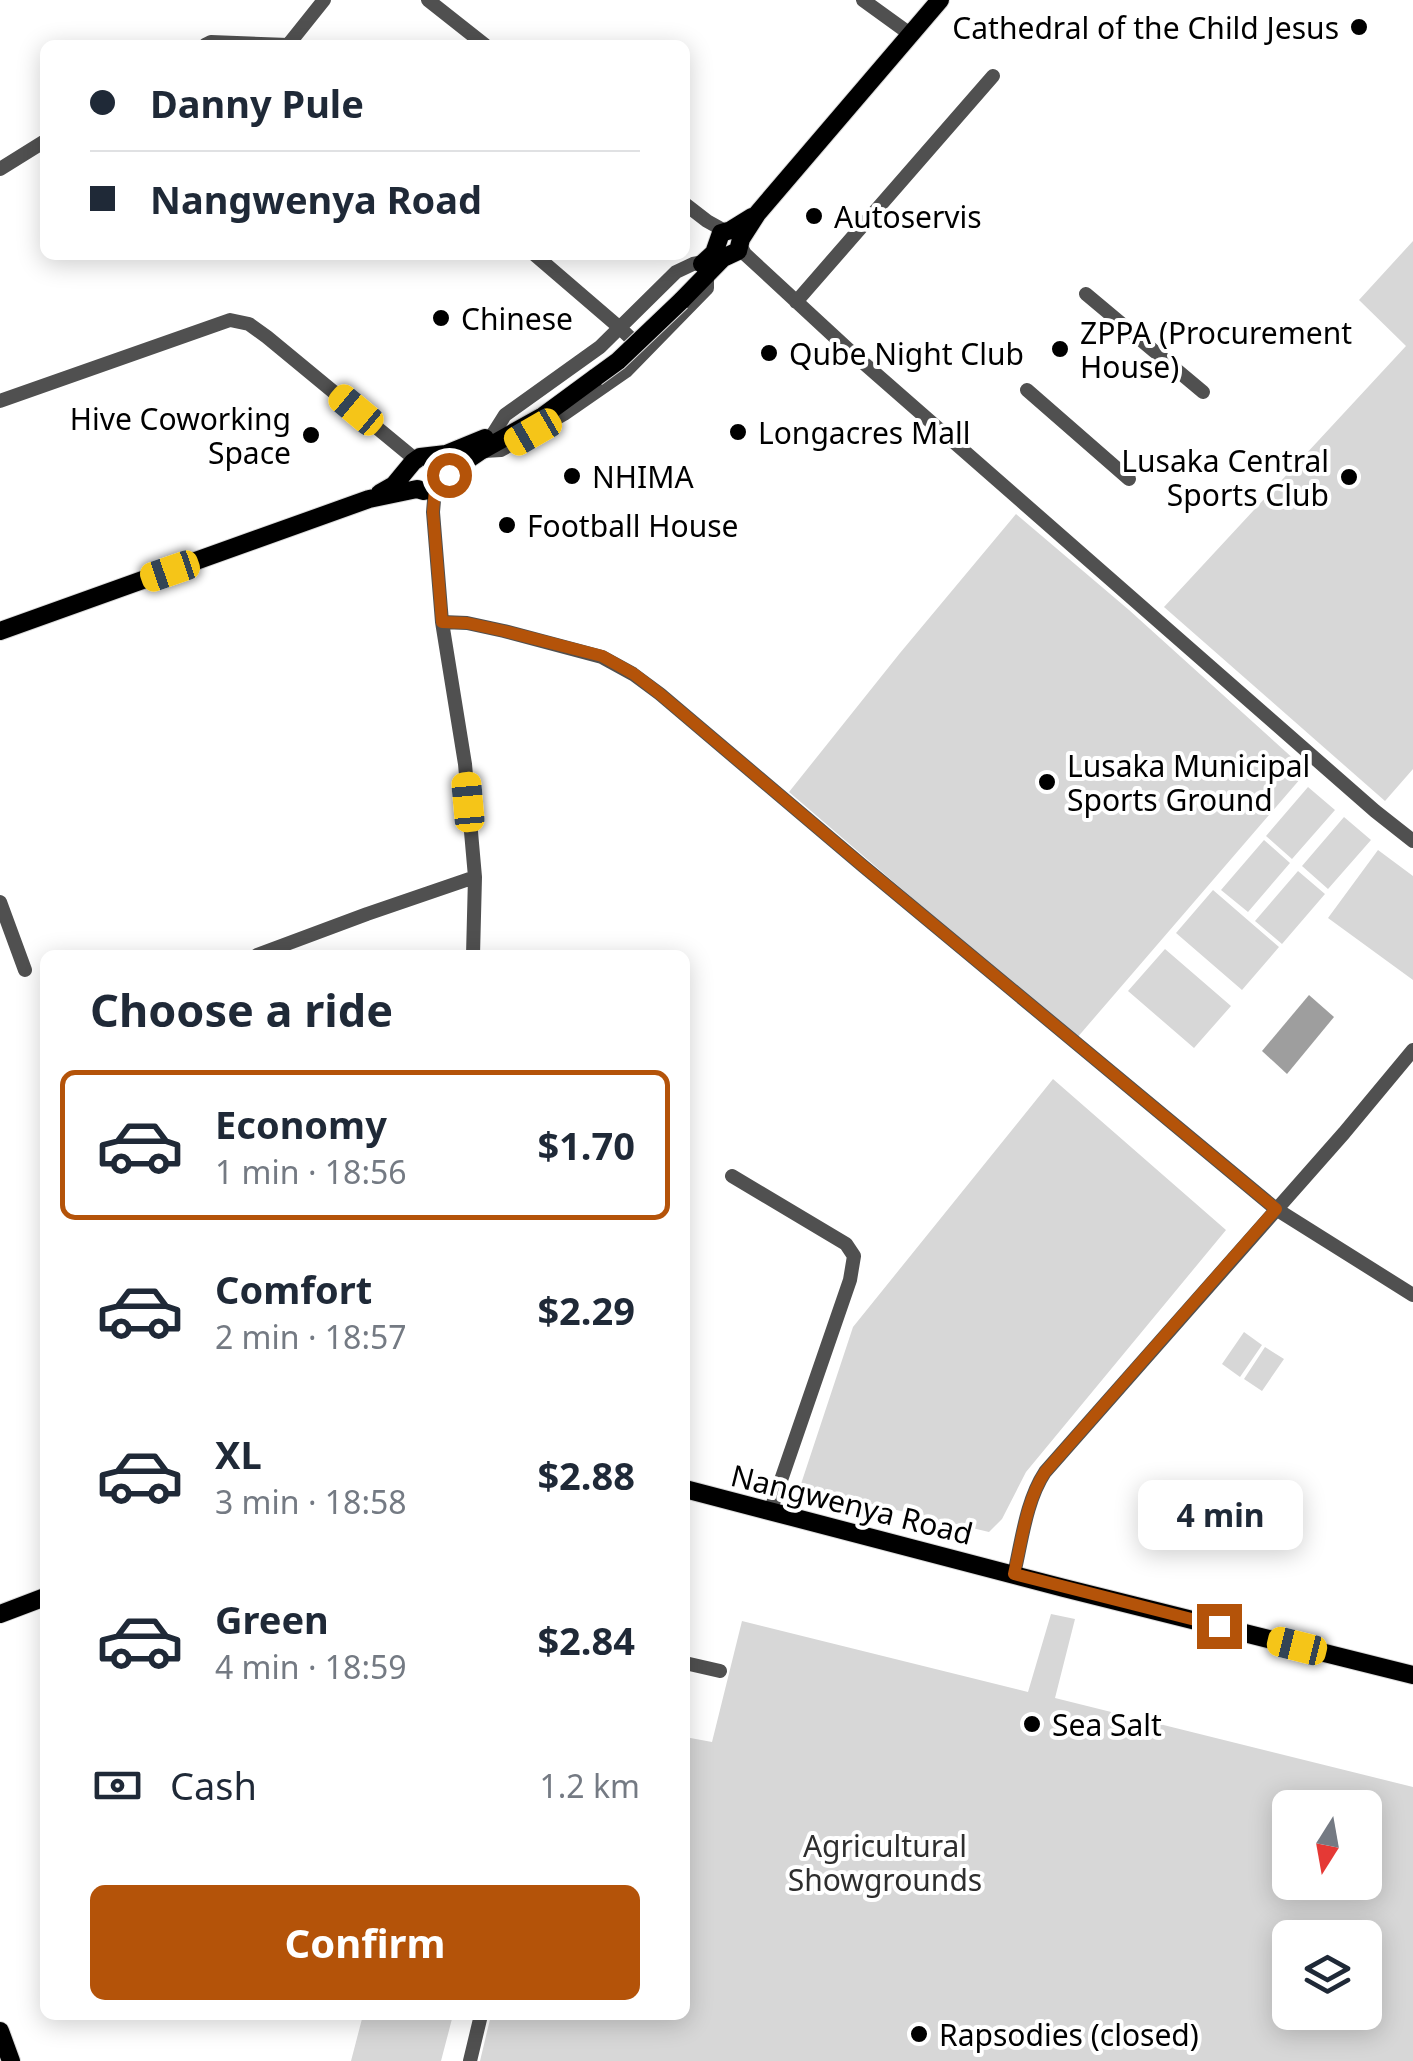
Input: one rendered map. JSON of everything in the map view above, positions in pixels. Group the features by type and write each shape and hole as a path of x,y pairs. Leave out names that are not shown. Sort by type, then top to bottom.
{"main road":[{"path":"369,499 394,485 420,462 478,442 592,372 618,361 731,244 940,0"},
{"path":"0,631 369,499 429,488 542,416 592,372"},
{"path":"420,462 411,482 429,488"},
{"path":"420,462 440,462 444,470 429,488"},
{"name":"Nangwenya Road","path":"690,1490 1413,1674"},
{"path":"0,1614 40,1599"},
{"path":"0,2032 11,2061"}],"street":[{"path":"292,40 324,0"},
{"path":"428,0 479,40"},
{"path":"863,0 910,34"},
{"path":"796,302 993,76"},
{"path":"0,169 40,143"},
{"path":"690,208 1071,546 1413,841"},
{"path":"541,260 645,352"},
{"path":"480,452 502,450 626,371 707,288 705,268 694,264 676,272 600,347 506,416 493,434"},
{"path":"1086,294 1203,392"},
{"path":"0,401 230,320 250,324 420,462"},
{"path":"1027,390 1129,478"},
{"path":"429,488 442,622 465,764 475,877 472,950"},
{"path":"442,622 467,623 551,642 602,656 634,674 1276,1209 1413,1295"},
{"path":"270,950 475,877"},
{"path":"0,902 24,970"},
{"path":"1014,1574 1030,1503 1045,1472 1407,1066 1413,1050"},
{"path":"732,1176 846,1244 854,1256 850,1280 770,1512"},
{"path":"690,1664 720,1671"},
{"path":"470,2061 480,2020"}],"green space":[{"name":"Lusaka Central Sports Club","path":"1413,241 1413,769 1385,801 1164,607 1406,346 1359,300"},
{"name":"Lusaka Municipal Sports Ground","path":"1016,514 1307,771 1076,1039 789,792"},
{"path":"1308,787 1335,810 1292,859 1266,836"},
{"path":"1344,817 1371,840 1328,889 1302,866"},
{"path":"1264,840 1290,863 1248,912 1221,890"},
{"path":"1378,850 1413,876 1413,980 1328,918"},
{"path":"1298,871 1325,894 1282,944 1255,921"},
{"path":"1213,890 1279,947 1242,990 1176,933"},
{"path":"1165,949 1231,1006 1194,1048 1128,991"},
{"path":"1053,1079 1226,1230 1026,1472 1002,1519 989,1532 800,1487 853,1327"},
{"path":"1244,1332 1262,1345 1240,1377 1222,1364"},
{"path":"1265,1347 1284,1359 1262,1391 1244,1379"},
{"name":"Agricultural Showgrounds","path":"1051,1614 1075,1619 1055,1698 1413,1787 1413,2061 480,2061 490,2020 690,2020 690,1738 712,1742 742,1621 1028,1692"},
{"path":"362,2020 452,2020 441,2061 351,2061"}],"shaded area":[{"path":"1309,995 1334,1017 1287,1074 1262,1051"}],"place":[{"name":"Cathedral of the Child Jesus","path":"1359,27"},
{"name":"Autoservis","path":"814,216"},
{"name":"Chinese","path":"441,318"},
{"name":"ZPPA (Procurement House)","path":"1060,349"},
{"name":"Qube Night Club","path":"769,353"},
{"name":"Longacres Mall","path":"738,432"},
{"name":"Hive Coworking Space","path":"311,435"},
{"name":"NHIMA","path":"572,476"},
{"name":"Lusaka Central Sports Club","path":"1349,477"},
{"name":"Football House","path":"507,525"},
{"name":"Lusaka Municipal Sports Ground","path":"1047,782"},
{"name":"Sea Salt","path":"1032,1724"},
{"name":"Rapsodies (closed)","path":"919,2034"}],"route":[{"path":"449,475 435,489 433,512 442,622 467,623 551,642 602,656 634,674 1276,1209 1045,1472 1030,1503 1014,1574 1219,1626"}]}
